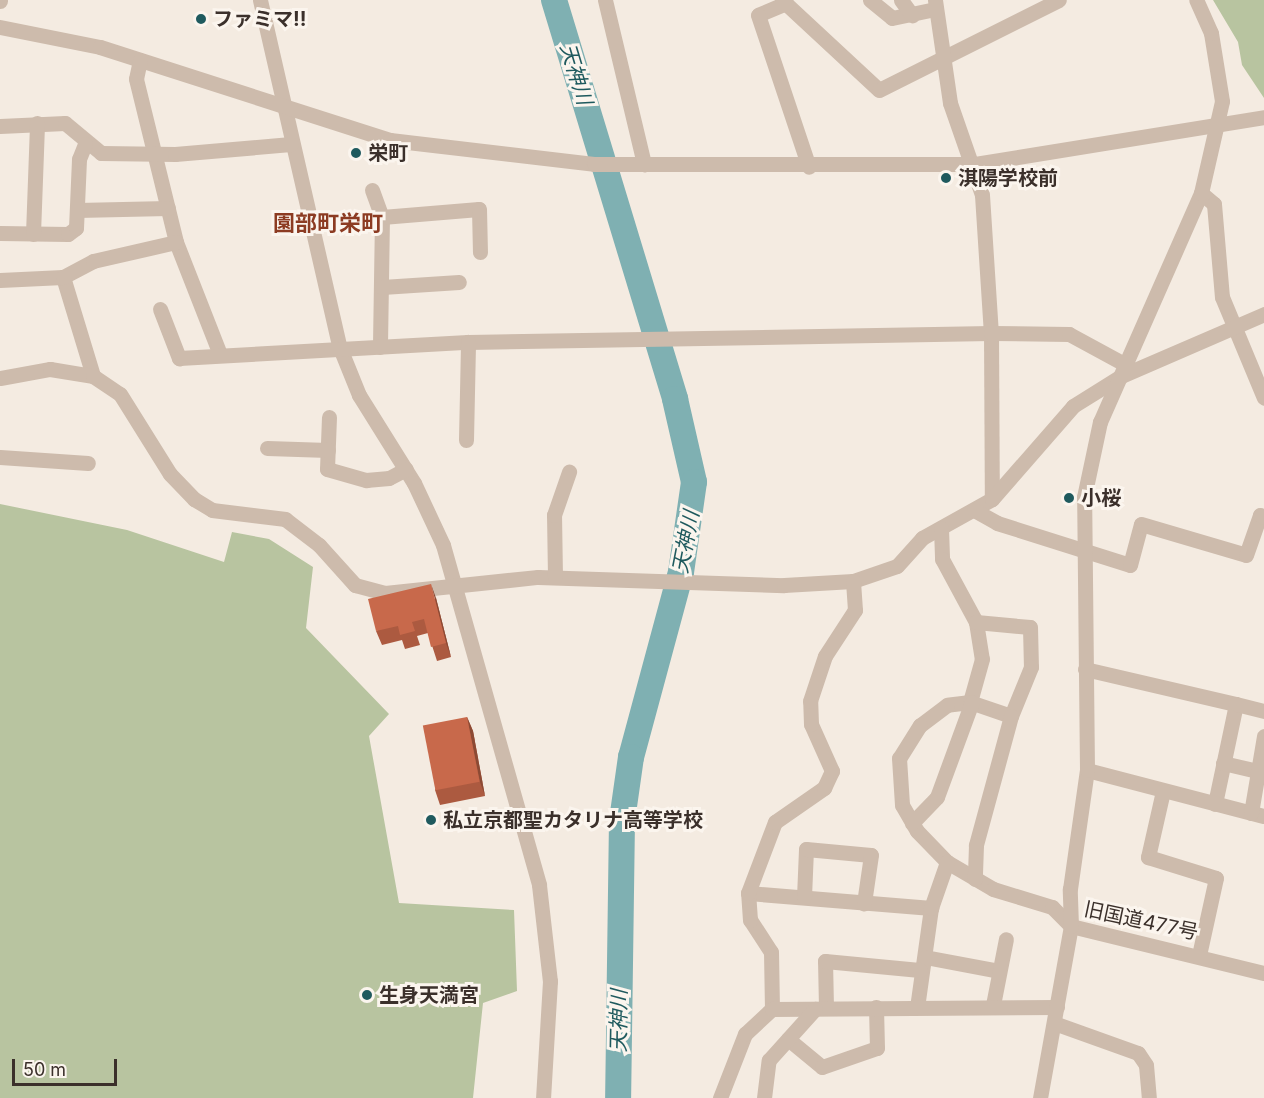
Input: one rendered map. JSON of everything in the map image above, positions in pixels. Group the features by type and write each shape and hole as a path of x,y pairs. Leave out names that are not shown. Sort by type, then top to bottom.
{"street":[{"path":"260,0 291,144 340,348 359,395 406,470 457,583 544,914 550,981 543,1098"},
{"path":"605,0 644,164"},
{"path":"870,0 887,16 912,15 935,5 950,103 975,164 982,195 992,333 992,499"},
{"path":"901,0 912,15"},
{"path":"809,167 758,15 784,2 879,90 1059,0"},
{"path":"1071,926 1070,889 1087,770 1084,497 1100,422 1201,193 1222,101 1211,33 1196,0"},
{"path":"0,27 140,60 285,110 390,140 594,164 809,167 975,164 1264,117"},
{"path":"140,60 136,79 176,242 220,354"},
{"path":"33,234 37,123"},
{"path":"0,126 65,123 86,144 101,153 154,153 291,144"},
{"path":"0,233 68,234 76,228 79,159 86,144"},
{"path":"372,190 382,217 380,347"},
{"path":"1201,193 1214,204 1222,297 1264,398"},
{"path":"77,210 168,208"},
{"path":"382,217 479,209 480,252"},
{"path":"0,280 63,277 93,261 176,242"},
{"path":"63,277 93,376"},
{"path":"382,287 459,282"},
{"path":"160,309 179,358 468,342 992,333 1069,334 1124,371"},
{"path":"0,378 50,369 93,376 120,394 170,474 212,510 285,519 319,545 355,585 385,593 457,583 555,577 678,581 853,581 897,566 922,538 992,499 1073,406 1124,371 1236,329 1264,314"},
{"path":"466,440 468,342"},
{"path":"329,417 327,470 366,480 389,478 406,470"},
{"path":"267,448 328,450"},
{"path":"0,457 88,463"},
{"path":"555,577 554,515 569,472"},
{"path":"974,510 1083,552 1130,565 1141,524 1246,555 1260,515 1264,517"},
{"path":"912,823 937,797 971,702 982,659 976,622 942,559 941,528"},
{"path":"772,1009 771,952 750,920 748,893 775,822 824,788 832,771 811,724 810,701 825,656 855,610 853,581"},
{"path":"975,879 976,845 1011,716 1031,667 1030,627 976,622"},
{"path":"1085,669 1264,711"},
{"path":"1011,716 971,702 946,705 920,725 899,758 898,782 912,823 947,862 975,879 1052,907 1071,926"},
{"path":"1215,804 1236,704"},
{"path":"1087,770 1258,815 1258,771 1264,736"},
{"path":"1224,763 1258,771"},
{"path":"1162,791 1148,857 1216,878 1199,955"},
{"path":"804,897 806,849 871,855 864,903"},
{"path":"917,1007 931,908 947,862"},
{"path":"748,893 931,908"},
{"name":"旧国道477号","path":"1040,1098 1071,926 1199,955 1264,974"},
{"path":"993,1005 1006,939"},
{"path":"764,1098 769,1060 821,1008 825,961 922,964 999,971"},
{"path":"720,1098 745,1034 772,1009 993,1005 1056,1015 1138,1053 1146,1065 1149,1098"},
{"path":"788,1039 822,1067 877,1048 876,1008"}],"green space":[{"path":"1213,0 1264,0 1264,98 1242,65 1238,42"},
{"path":"0,504 127,530 224,562 232,532 269,539 313,567 306,628 389,714 369,736 399,903 514,910 517,991 483,1003 473,1098 0,1098"}],"building":[{"path":"431,584 446,643 431,647 424,619 412,622 415,631 400,635 398,626 376,631 368,599"},
{"path":"467,717 480,782 435,790 423,726"}],"waterway":[{"name":"天神川","path":"554,0 675,399 694,482 681,572 631,757 622,820 618,1098"}],"place":[{"name":"ファミマ!!","path":"201,19"},
{"name":"栄町","path":"356,153"},
{"name":"淇陽学校前","path":"946,178"},
{"name":"小桜","path":"1069,498"},
{"name":"私立京都聖カタリナ高等学校","path":"431,820"},
{"name":"生身天満宮","path":"367,995"}],"district":[{"name":"園部町栄町","path":"328,224"}]}
